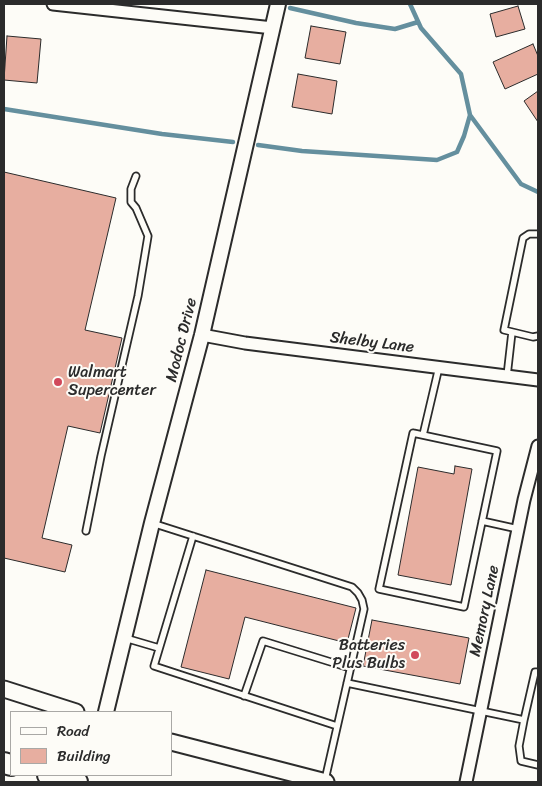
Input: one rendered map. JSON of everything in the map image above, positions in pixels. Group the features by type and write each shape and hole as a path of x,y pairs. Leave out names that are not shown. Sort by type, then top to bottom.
{"highway":[{"path":"52,776 77,782"}],"main road":[{"path":"4,689 73,711"},
{"path":"172,742 325,782"}],"street":[{"path":"53,4 273,28"},
{"name":"Modoc Drive","path":"106,711 152,523 202,335 278,4"},
{"name":"Shelby Lane","path":"202,335 245,343 538,380"},
{"name":"Memory Lane","path":"466,782 518,529 538,446"}],"lane":[{"path":"86,531 101,456 138,296 148,236 136,208 131,202 131,189 136,176"},
{"path":"538,234 529,234 523,238 504,330 533,337 538,336"},
{"path":"506,376 512,332"},
{"path":"423,435 439,367"},
{"path":"413,433 423,435 497,451 464,607 379,589 413,433"},
{"path":"482,521 518,529"},
{"path":"152,523 352,587 362,600 364,609 325,782"},
{"path":"192,536 154,666 337,726"},
{"path":"124,638 159,648"},
{"path":"244,696 263,641 350,668"},
{"path":"538,672 535,672 519,746 521,761 538,765"},
{"path":"347,683 524,720"}],"building":[{"path":"518,6 525,29 496,37 490,14"},
{"path":"311,26 346,32 340,64 305,58"},
{"path":"7,36 41,39 37,83 4,80"},
{"path":"533,44 538,56 538,74 505,89 493,62"},
{"path":"298,74 337,81 332,114 292,107"},
{"path":"538,91 538,122 524,101"},
{"name":"Walmart Supercenter","path":"4,172 116,198 85,330 122,338 100,433 68,426 42,538 72,545 65,572 4,558"},
{"path":"455,466 472,469 451,585 398,575 418,467 454,474"},
{"path":"206,570 356,608 347,643 245,617 229,679 181,667"},
{"path":"372,620 469,638 460,684 363,666"}],"waterway":[{"path":"410,4 421,28 461,74 470,115 521,184 538,192"},
{"path":"290,8 356,23 395,29 418,22"},
{"path":"4,109 162,134 233,142"},
{"path":"258,145 302,151 437,160 457,152 470,115"}],"place":[{"name":"Walmart Supercenter","path":"58,382"},
{"name":"Batteries Plus Bulbs","path":"415,655"}]}
